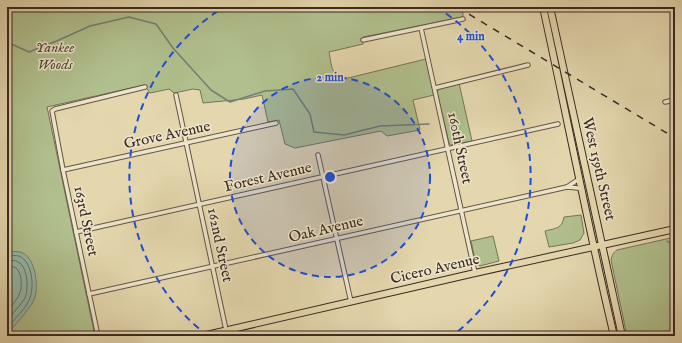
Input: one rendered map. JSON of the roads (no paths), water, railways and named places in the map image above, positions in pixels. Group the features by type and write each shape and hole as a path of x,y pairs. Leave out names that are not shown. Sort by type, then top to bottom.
{"main road":[{"name":"West 159th Street","path":"543,7 581,189 614,336"},
{"name":"West 159th Street","path":"550,7 622,336"},
{"name":"Cicero Avenue","path":"202,336 675,229"}],"street":[{"path":"362,40 463,19"},
{"name":"160th Street","path":"421,28 475,274"},
{"path":"434,88 528,65"},
{"name":"163rd Street","path":"98,336 62,170 52,111 145,87"},
{"name":"162nd Street","path":"176,95 226,330"},
{"path":"665,102 675,100"},
{"name":"Grove Avenue","path":"62,170 276,123"},
{"name":"Forest Avenue","path":"76,232 448,150 558,124"},
{"path":"318,155 351,302"},
{"name":"Oak Avenue","path":"567,187 579,179"},
{"name":"Oak Avenue","path":"89,294 567,187 581,189"}],"water":[{"path":"7,252 20,252 30,260 35,274 36,289 33,302 7,334"}],"waterway":[{"path":"7,42 29,52 90,26 129,17 156,24 173,48 211,90 230,102 265,91 293,89 310,114 314,132 344,135 380,126 429,124"},
{"path":"667,241 675,247"}],"railway":[{"path":"457,7 675,138"}],"park label":[{"name":"Yankee Woods","path":"55,56"}]}
